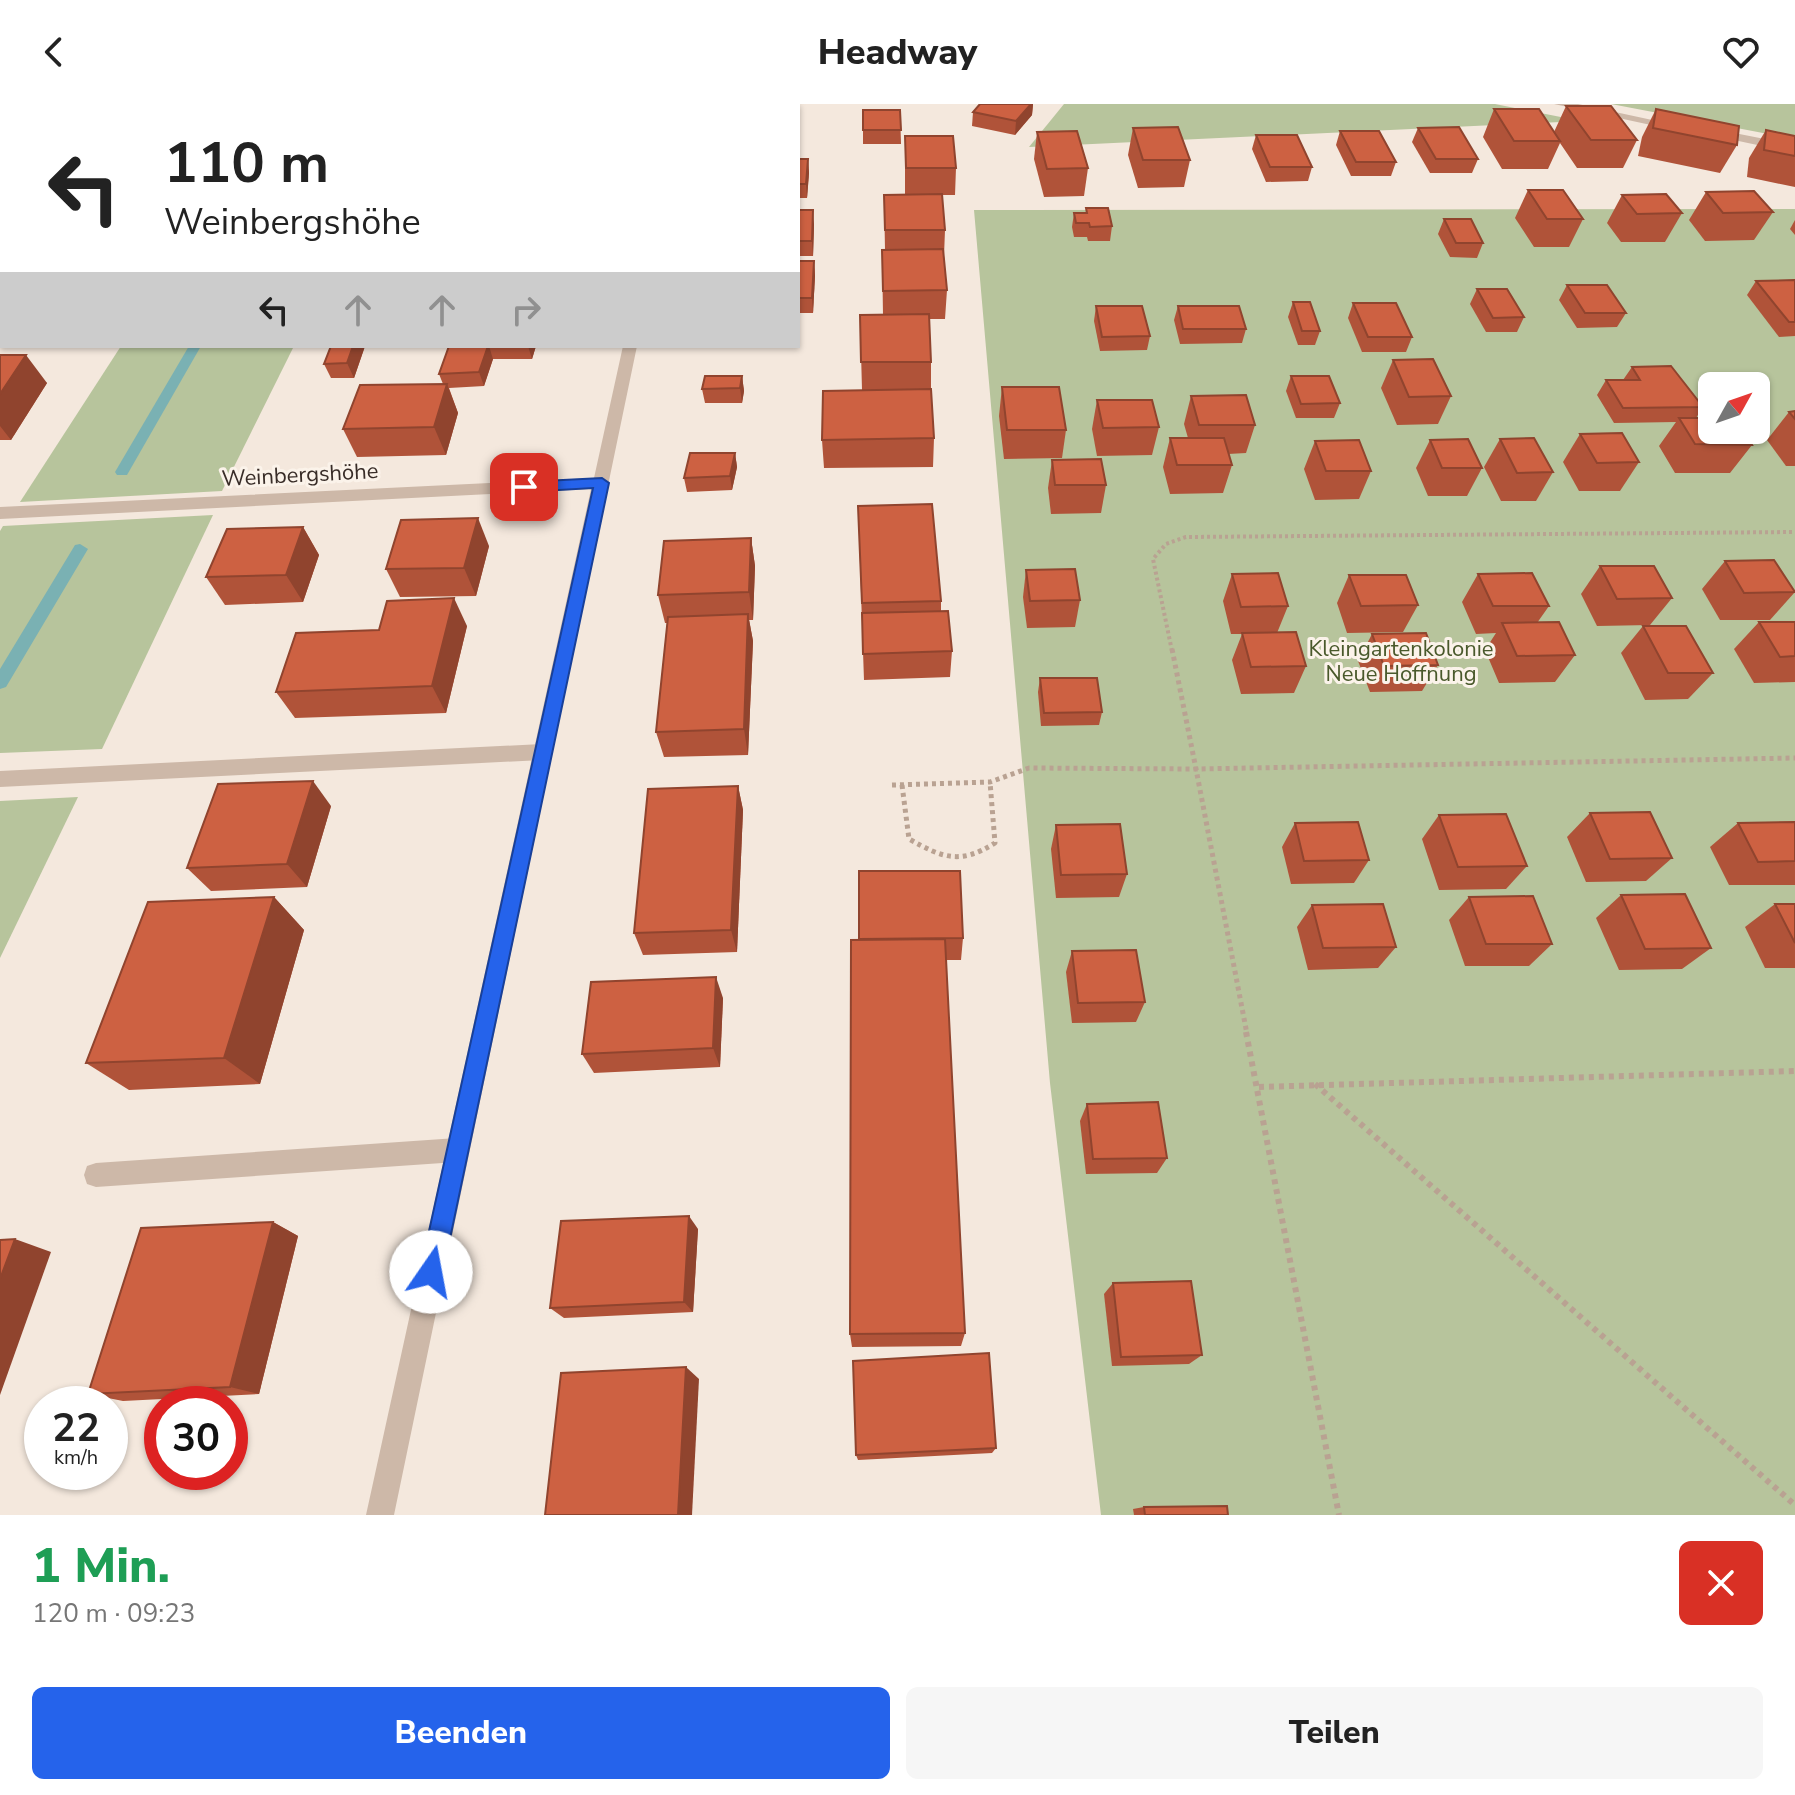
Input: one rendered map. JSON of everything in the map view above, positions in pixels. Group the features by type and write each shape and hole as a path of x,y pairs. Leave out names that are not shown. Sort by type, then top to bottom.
{"street":[{"path":"1560,104 1684,128"},
{"path":"1698,130 1795,149"},
{"path":"380,1515 630,348"},
{"name":"Weinbergshöhe","path":"0,513 602,483"},
{"path":"0,779 542,752"},
{"path":"96,1175 457,1150"}],"path":[{"path":"1339,1515 1259,1087 1153,559 1166,544 1186,537 1795,532"},
{"path":"892,785 975,784 1029,768 1196,769 1795,758"},
{"path":"902,785 909,839 945,858 978,855 995,843 990,782"},
{"path":"1259,1087 1795,1071"},
{"path":"1315,1084 1795,1505"}],"green space":[{"path":"1064,104 1495,104 1581,121 1029,147"},
{"path":"1611,104 1795,104 1795,139"},
{"name":"Kleingartenkolonie Neue Hoffnung","path":"1795,209 1795,1515 1101,1515 1050,1083 974,210"},
{"path":"120,348 293,348 222,491 20,502"},
{"path":"213,515 102,749 0,753 0,531 3,526"},
{"path":"78,797 0,958 0,801"}],"building":[{"path":"980,104 1031,104 1016,121 973,112"},
{"path":"1566,106 1611,106 1637,140 1591,140"},
{"path":"1494,109 1539,109 1560,141 1514,141"},
{"path":"1656,109 1739,126 1737,145 1653,128"},
{"path":"863,110 900,110 901,130 863,130"},
{"path":"1178,127 1190,160 1143,160 1133,128"},
{"path":"1459,127 1478,159 1436,159 1418,128"},
{"path":"1766,130 1795,136 1795,156 1764,150"},
{"path":"1077,131 1088,168 1047,169 1037,132"},
{"path":"1340,131 1379,131 1396,162 1356,162"},
{"path":"1256,135 1297,135 1312,167 1270,167"},
{"path":"905,136 953,136 956,168 906,168"},
{"path":"800,159 808,159 806,184 800,184"},
{"path":"1528,190 1563,190 1583,219 1547,219"},
{"path":"1754,191 1773,212 1723,213 1706,192"},
{"path":"942,194 945,230 885,230 884,195"},
{"path":"1666,194 1682,213 1637,214 1622,195"},
{"path":"1086,208 1108,208 1112,226 1090,227 1089,223 1076,223 1074,213 1087,213"},
{"path":"800,210 813,210 812,241 800,241"},
{"path":"1444,219 1471,219 1483,243 1456,243"},
{"path":"943,249 947,290 883,291 882,250"},
{"path":"800,261 814,261 812,298 800,298"},
{"path":"1795,280 1795,322 1789,322 1756,281"},
{"path":"1567,285 1607,285 1626,313 1585,313"},
{"path":"1477,289 1507,289 1524,317 1493,318"},
{"path":"1293,302 1310,302 1320,331 1302,331"},
{"path":"1353,303 1396,303 1412,337 1368,337"},
{"path":"1096,306 1142,306 1150,336 1102,337"},
{"path":"1178,306 1239,306 1246,329 1183,329"},
{"path":"929,314 931,362 861,362 860,315"},
{"path":"330,348 352,348 347,363 324,364"},
{"path":"448,348 487,348 479,372 439,374"},
{"path":"0,355 26,355 0,394"},
{"path":"1433,359 1451,396 1409,397 1393,360"},
{"path":"1671,366 1698,401 1698,407 1623,408 1606,380 1640,380 1632,367"},
{"path":"705,376 742,376 740,388 702,389"},
{"path":"1291,376 1329,376 1340,403 1301,404"},
{"path":"447,384 434,427 343,429 360,385"},
{"path":"1002,387 1059,387 1066,430 1007,430"},
{"path":"931,389 934,438 822,440 823,391"},
{"path":"1246,395 1255,425 1199,425 1191,396"},
{"path":"1097,400 1152,400 1159,427 1103,428"},
{"path":"1679,418 1698,418 1698,444 1752,445 1695,444"},
{"path":"1622,433 1639,462 1597,463 1580,434"},
{"path":"1170,438 1224,438 1232,465 1177,465"},
{"path":"1534,438 1553,472 1517,473 1500,439"},
{"path":"1468,439 1482,468 1442,468 1430,440"},
{"path":"1359,440 1371,471 1326,471 1315,441"},
{"path":"690,453 735,453 730,476 684,478"},
{"path":"1101,459 1106,485 1055,485 1052,460"},
{"path":"932,504 941,601 862,603 858,506"},
{"path":"478,518 464,568 386,569 401,520"},
{"path":"303,527 286,575 206,577 227,529"},
{"path":"751,538 749,592 658,595 664,541"},
{"path":"1774,560 1795,592 1744,593 1725,561"},
{"path":"1600,566 1654,566 1672,598 1617,599"},
{"path":"1075,569 1080,600 1030,601 1026,570"},
{"path":"1278,573 1288,606 1241,607 1232,574"},
{"path":"1532,573 1549,606 1493,606 1478,574"},
{"path":"1349,575 1406,575 1418,605 1361,606"},
{"path":"454,598 432,686 276,692 296,633 379,630 387,601"},
{"path":"948,611 952,651 863,654 862,613"},
{"path":"748,614 744,729 656,732 668,617"},
{"path":"1559,622 1575,655 1517,656 1502,623"},
{"path":"1759,622 1795,622 1795,656 1780,657"},
{"path":"1643,626 1686,626 1713,673 1668,673"},
{"path":"1296,632 1306,666 1251,667 1242,633"},
{"path":"1426,633 1438,665 1384,666 1372,634"},
{"path":"1040,678 1097,678 1102,712 1044,713"},
{"path":"313,781 287,864 187,868 218,784"},
{"path":"738,786 731,930 634,933 648,789"},
{"path":"1650,812 1672,858 1610,859 1590,813"},
{"path":"1506,814 1527,866 1458,867 1439,815"},
{"path":"1358,822 1369,860 1304,861 1295,823"},
{"path":"1795,822 1795,861 1758,862 1738,823"},
{"path":"1120,824 1127,874 1061,875 1056,825"},
{"path":"859,871 960,871 963,938 859,939"},
{"path":"1685,894 1711,948 1645,949 1621,895"},
{"path":"1533,896 1552,944 1486,944 1469,897"},
{"path":"274,897 224,1058 86,1063 148,902"},
{"path":"1383,904 1396,947 1323,948 1312,905"},
{"path":"1775,904 1795,904 1795,943"},
{"path":"945,939 965,1333 850,1334 851,940"},
{"path":"1136,950 1145,1002 1078,1003 1072,951"},
{"path":"716,977 713,1048 582,1054 591,982"},
{"path":"1158,1102 1167,1158 1093,1159 1087,1104"},
{"path":"689,1216 684,1302 550,1308 561,1221"},
{"path":"273,1222 230,1386 144,1386 144,1391 128,1392 128,1386 91,1386 141,1228"},
{"path":"15,1239 0,1279 0,1240"},
{"path":"1191,1281 1202,1355 1121,1357 1113,1283"},
{"path":"989,1353 996,1448 856,1455 853,1361"},
{"path":"686,1367 678,1515 545,1515 561,1373"},
{"path":"1227,1506 1228,1515 1145,1515 1144,1507"}],"waterway":[{"path":"122,472 194,348"},
{"path":"0,683 80,549"}],"route":[{"path":"431,1272 602,483 524,487"}]}
